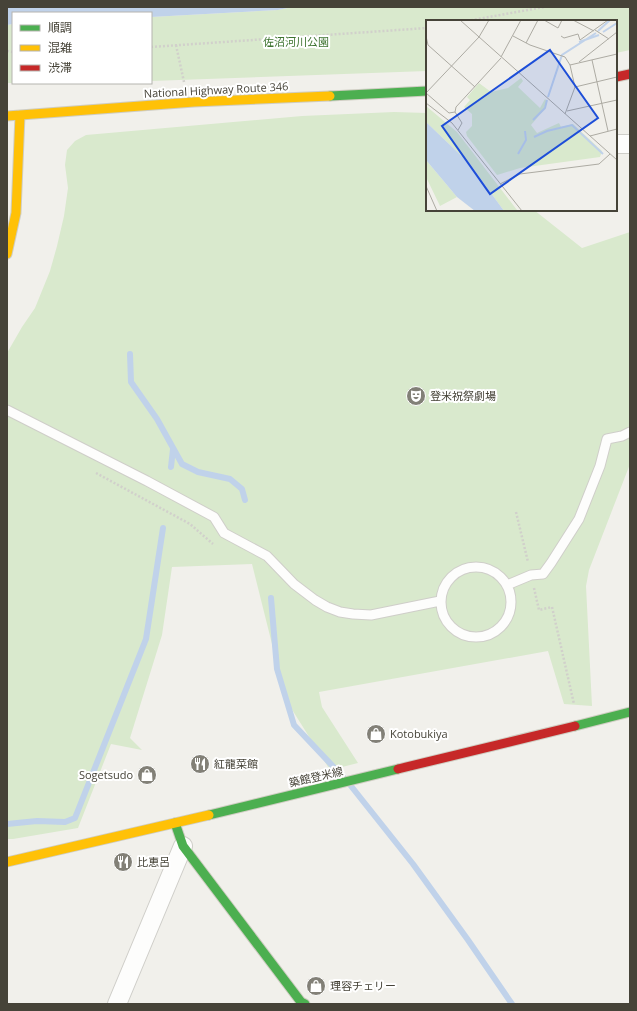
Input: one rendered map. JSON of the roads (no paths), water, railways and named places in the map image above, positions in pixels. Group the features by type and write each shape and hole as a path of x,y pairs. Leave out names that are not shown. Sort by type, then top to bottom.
{"main road":[{"path":"617,77 630,74"},
{"name":"National Highway Route 346","path":"7,116 194,102 426,91"},
{"path":"7,254 16,213 20,115"},
{"name":"築館登米線","path":"7,862 175,823 630,712"},
{"path":"175,823 183,846 302,1003"}],"street":[{"path":"617,144 630,144"},
{"path":"117,1004 183,846"}],"lane":[{"path":"7,410 147,481 214,517 224,533 267,556 294,584 327,607 340,612 370,615 440,601"},
{"path":"507,585 531,575 543,574 579,519 600,466 607,439 622,436 630,432"},
{"path":"470,567 482,567 493,571 502,578 507,585 512,600 511,612 506,622 498,631 488,636 477,638 465,636 455,631 447,623 442,613 440,601 443,590 449,579 458,572 470,567"}],"water":[{"path":"7,7 292,7 278,10 152,17 152,12 12,12 12,24 7,25"}],"waterway":[{"path":"130,354 131,382 157,419 182,464 198,472 230,479 242,489 245,500"},
{"path":"171,467 173,449"},
{"path":"7,824 37,821 65,822 75,818 146,639 163,528"},
{"path":"271,598 277,669 294,725 344,778"},
{"path":"351,786 413,864 512,1004"}],"place":[{"name":"登米祝祭劇場","path":"416,396"},
{"name":"Kotobukiya","path":"376,734"},
{"name":"紅龍菜館","path":"200,764"},
{"name":"Sogetsudo","path":"147,775"},
{"name":"比恵呂","path":"123,862"},
{"name":"理容チェリー","path":"316,986"}],"park label":[{"name":"佐沼河川公園","path":"296,42"}]}
